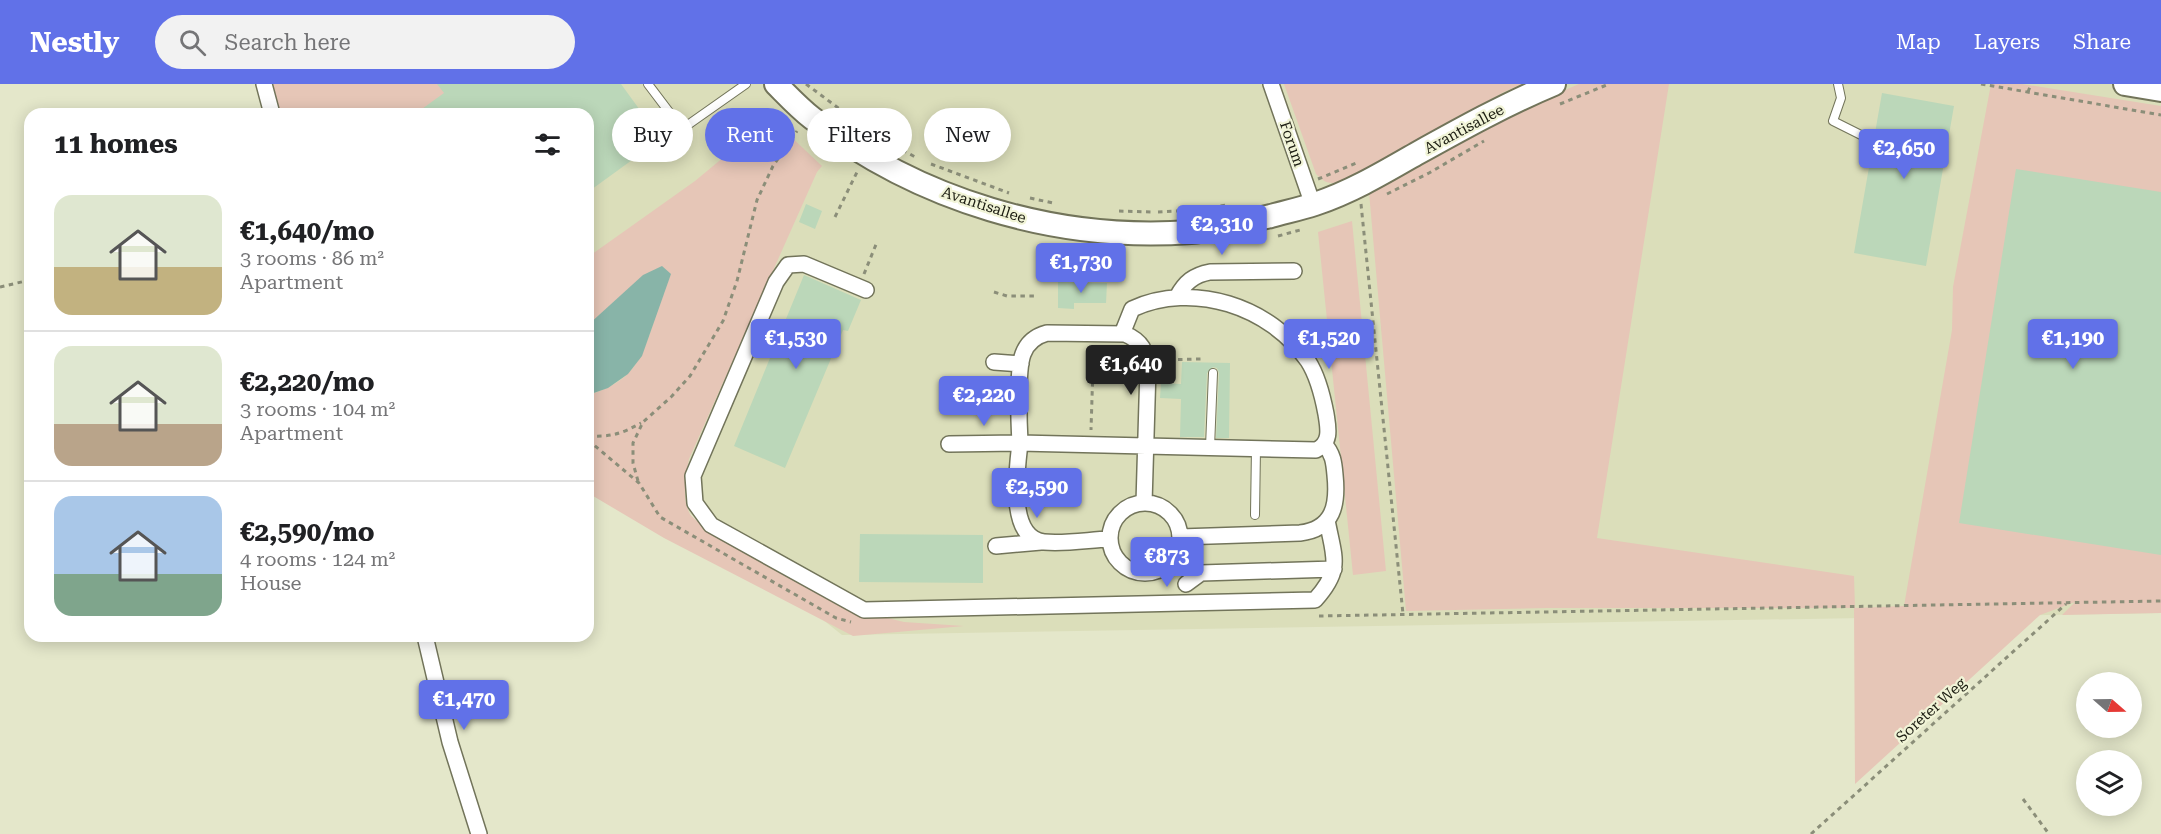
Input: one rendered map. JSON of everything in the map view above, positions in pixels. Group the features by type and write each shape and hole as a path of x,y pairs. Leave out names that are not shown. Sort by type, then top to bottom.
{"street":[{"path":"264,84 270,108"},
{"name":"Avantisallee","path":"776,84 864,166 1028,220 1138,233 1192,232 1239,224 1311,205 1364,199 1444,139 1554,84"},
{"name":"Forum","path":"1271,84 1311,205"},
{"path":"2126,84 2161,90"},
{"path":"866,290 804,264 788,265 776,282 693,476 695,503 711,525 864,610 979,605 1315,600 1330,584 1335,563 1327,520"},
{"path":"1177,297 1182,288 1199,274 1294,271"},
{"path":"949,444 1020,443 1316,450 1329,436 1324,402 1309,363 1289,340 1264,318 1219,301 1189,296 1177,297 1146,302 1132,309 1122,334"},
{"path":"1014,545 1021,537 1022,526 1018,511 1021,364 1028,345 1040,335 1122,334 1135,339 1142,345 1147,360 1144,503"},
{"path":"994,362 1021,364"},
{"path":"1180,537 1300,533 1308,532 1327,520 1336,504 1337,495 1333,460 1330,450 1324,444"},
{"path":"1144,503 1157,505 1169,513 1177,524 1180,537 1177,551 1170,562 1159,570 1146,573 1132,571 1120,564 1112,552 1109,539 1112,525 1119,514 1130,506 1144,503"},
{"path":"1022,526 1030,537 1044,542"},
{"path":"996,546 1109,539"},
{"path":"1166,565 1186,584 1187,603"},
{"path":"1186,584 1201,573 1334,569"},
{"path":"426,642 450,742 479,834"}],"lane":[{"path":"648,84 682,129 746,84"},
{"path":"1838,84 1841,98 1833,121 1863,136"},
{"path":"1210,447 1213,373"},
{"path":"1255,515 1256,448"}],"path":[{"path":"806,84 872,133 921,160"},
{"path":"1553,107 1609,84"},
{"path":"1981,84 2161,115"},
{"path":"2028,92 2031,84"},
{"path":"594,438 620,434 643,422 690,376 723,321 738,281 757,200 773,166 798,129 806,134"},
{"path":"1381,198 1488,138"},
{"path":"1270,237 1293,233 1332,175 1364,159"},
{"path":"930,164 1014,194"},
{"path":"835,217 864,166"},
{"path":"1024,197 1056,203"},
{"path":"1353,211 1364,199"},
{"path":"1364,199 1403,614"},
{"path":"1119,211 1197,210 1230,205"},
{"path":"855,272 863,275 877,242"},
{"path":"0,287 24,281"},
{"path":"994,292 1007,296 1035,296"},
{"path":"1076,333 1076,342 1091,342 1091,365 1093,367 1090,445"},
{"path":"1147,360 1201,359"},
{"path":"643,422 633,443 633,463 639,483 660,517 836,618 855,623"},
{"path":"594,443 639,483"},
{"path":"1319,616 2161,601"},
{"name":"Soreter Weg","path":"1811,834 2067,603"},
{"path":"2023,799 2049,834"}],"shaded area":[{"path":"265,84 448,84 464,108 271,108"},
{"path":"300,84 2161,84 2161,613 842,635 594,437 594,108 530,108"},
{"path":"1284,84 1522,84 1354,176 1330,183 1316,174"},
{"path":"1579,84 1669,84 1597,538 1854,576 1855,608 1904,606 1952,330 1953,287 1991,84 2022,84 2161,106 2161,613 2062,615 2075,602 2040,615 1855,784 1854,608 1547,608 1406,611 1369,192 1514,112"},
{"path":"795,141 807,152 807,162 818,162 822,166 817,172 689,459 685,487 687,508 692,516 709,530 847,608 904,622 964,626 853,636 664,538 594,497 594,393 615,384 633,368 644,348 654,321 614,303 594,320 594,253 718,162 795,162"},
{"path":"1352,221 1386,571 1353,575 1318,232"}],"water":[{"path":"662,266 671,274 642,356 628,374 608,388 594,393 594,320 643,275"}],"building":[{"path":"437,84 621,84 638,108 612,108 612,162 629,162 594,188 594,108 423,108 444,93"},
{"path":"1882,93 1954,106 1926,266 1854,253"},
{"path":"2016,169 2161,192 2161,555 1959,523"},
{"path":"806,204 822,211 815,229 799,222"},
{"path":"804,275 861,300 848,331 843,330 785,468 734,446"},
{"path":"1058,282 1107,283 1106,303 1074,303 1074,309 1058,308"},
{"path":"1182,362 1230,363 1229,438 1216,438 1219,373 1217,368 1213,367 1207,373 1204,437 1180,437 1181,399 1160,398 1161,383 1181,384"},
{"path":"860,534 983,535 983,583 859,582"}]}
